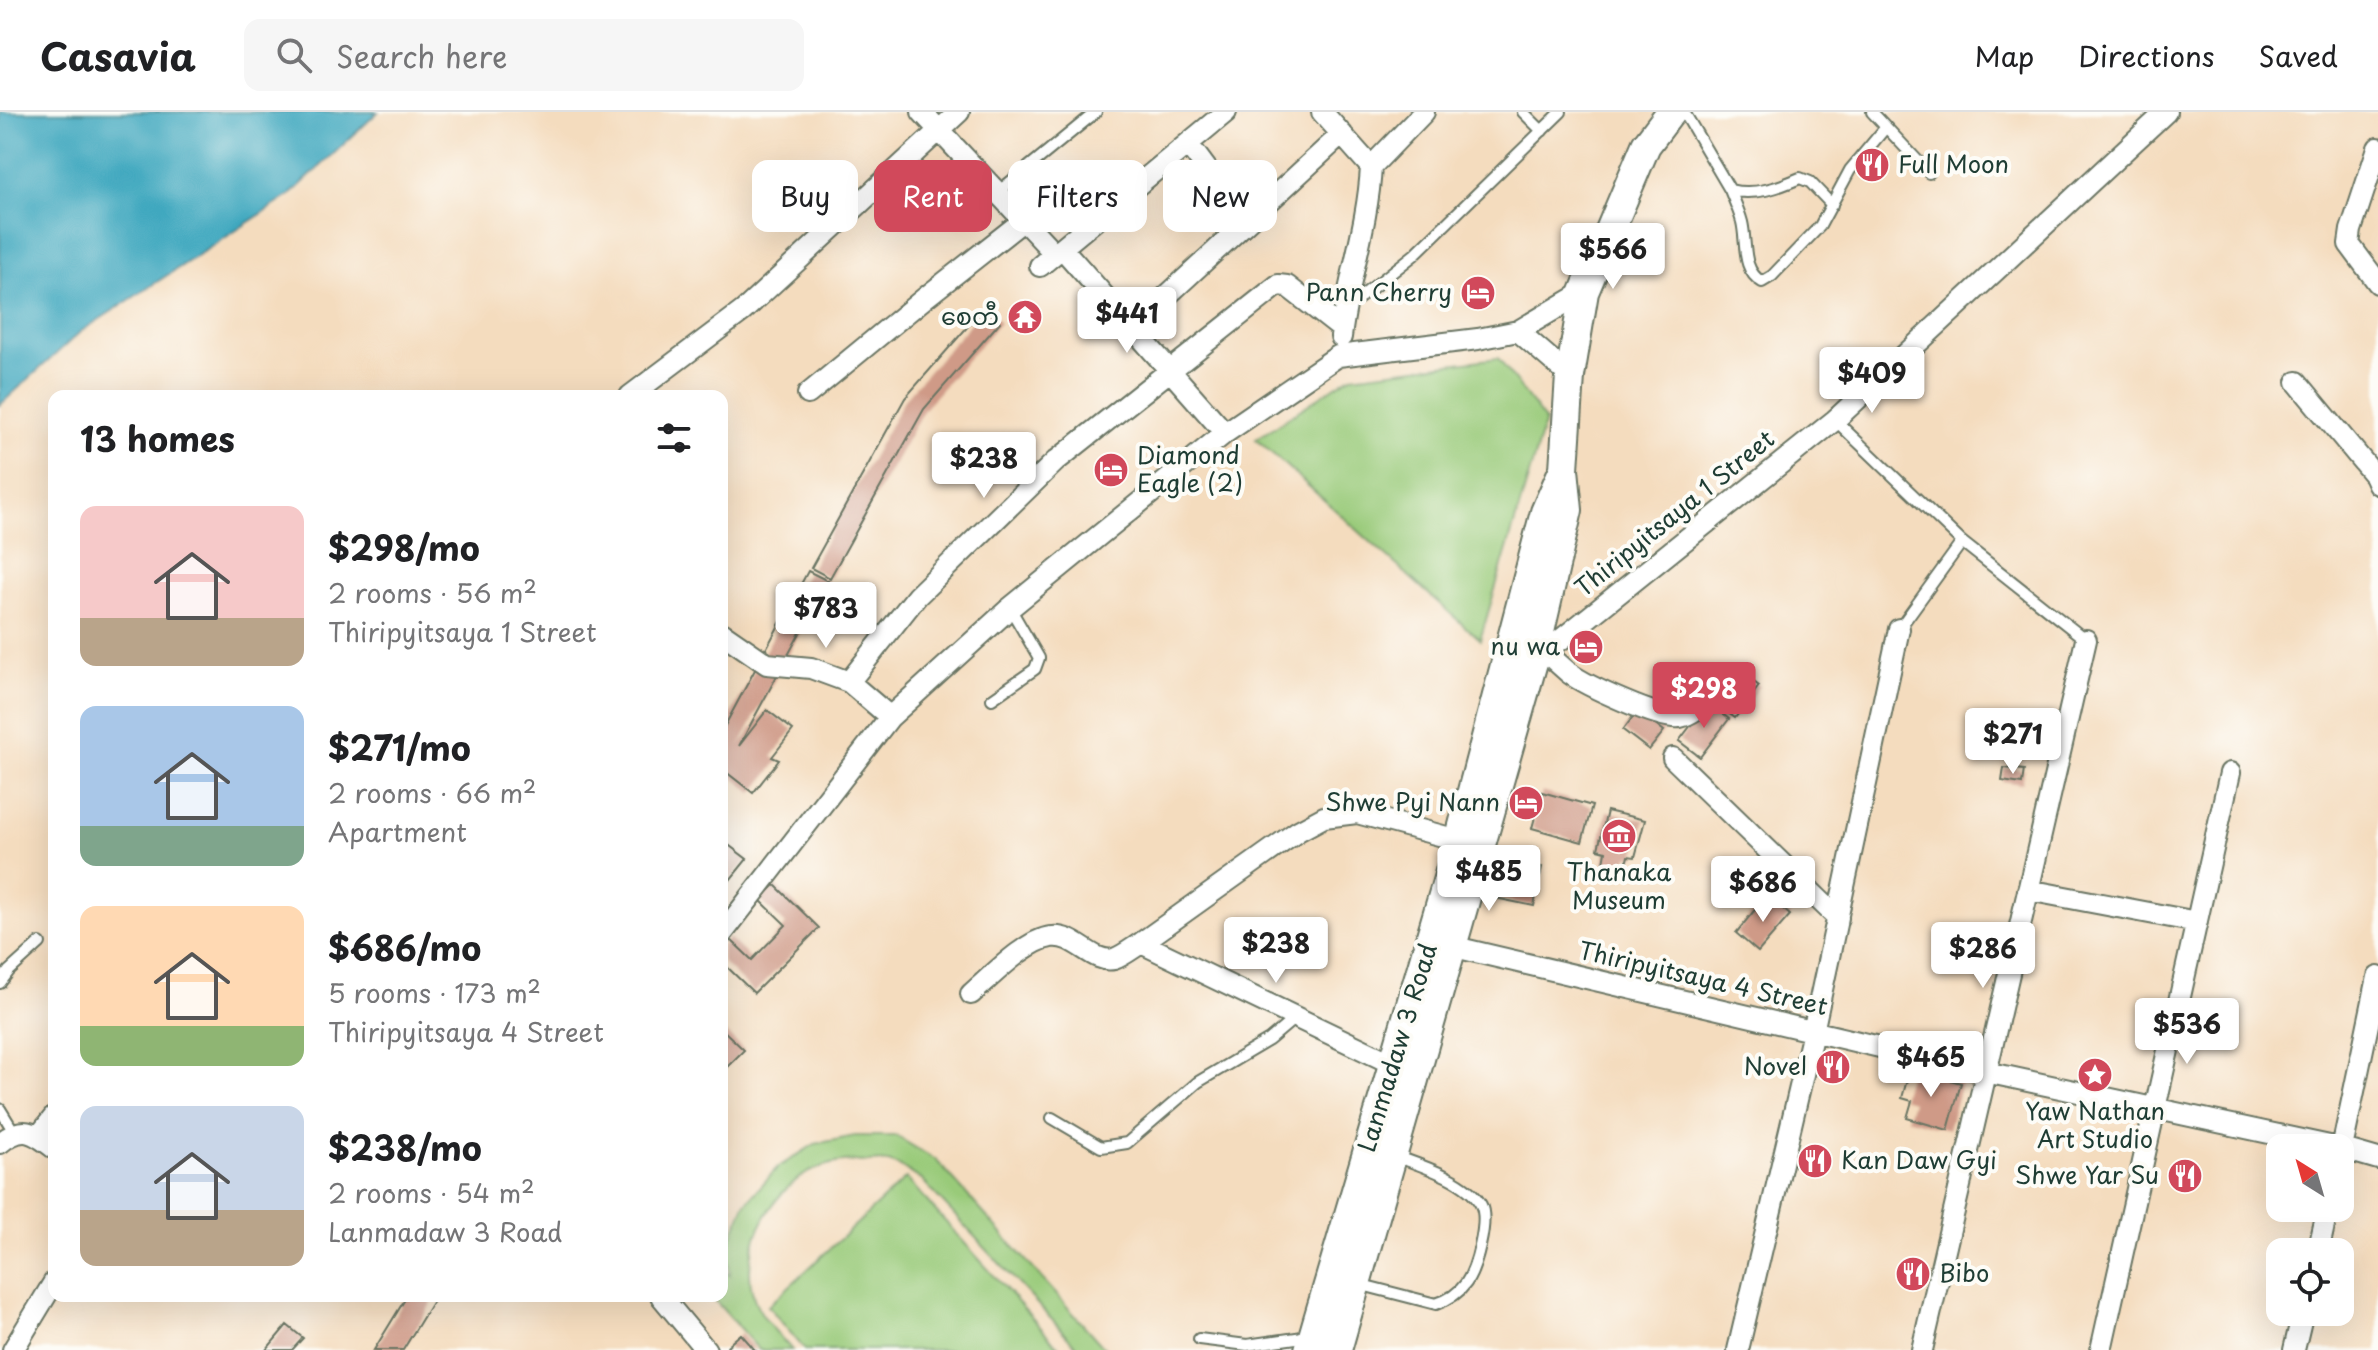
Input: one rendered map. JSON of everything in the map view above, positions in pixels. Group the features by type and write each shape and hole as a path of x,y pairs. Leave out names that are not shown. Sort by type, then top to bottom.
{"main road":[{"name":"Lanmadaw 3 Road","path":"1470,844 1539,657 1568,510 1564,469 1570,376 1584,292 1646,145 1671,112"},
{"name":"Lanmadaw 3 Road","path":"1325,1344 1356,1284 1393,1155 1441,944 1470,844 1545,512 1564,469"},
{"name":"Lanmadaw 3 Road","path":"1325,1344 1393,1064 1441,944"}],"street":[{"path":"922,112 1008,203"},
{"path":"638,390 743,311 959,112"},
{"path":"1053,256 1226,112"},
{"path":"1322,112 1371,167"},
{"path":"1338,356 1369,200 1371,167 1424,112"},
{"name":"Thiripyitsaya 1 Street","path":"1539,657 1835,420 2166,112"},
{"path":"1277,194 1342,134"},
{"path":"1188,144 1200,160"},
{"path":"2378,148 2349,244 2378,283"},
{"path":"808,394 1009,232"},
{"path":"1034,232 1053,256 1132,328 1225,433"},
{"path":"1132,328 1235,232"},
{"path":"849,682 917,596 1056,461 1278,285 1287,286 1343,320"},
{"path":"728,926 890,717 1010,608 1225,433 1338,356 1478,339 1518,331 1584,292"},
{"path":"1518,331 1570,376"},
{"path":"2297,382 2374,475 2378,484"},
{"path":"1738,1350 1813,1032 1899,629"},
{"path":"728,637 767,664 811,668 849,682 890,717"},
{"path":"1922,1350 2086,640"},
{"path":"1539,657 1642,708 1674,718 1693,712 1716,693"},
{"path":"1673,758 1838,918"},
{"path":"2101,1350 2230,773"},
{"path":"971,994 1041,939 1055,936 1072,940 1102,959 1115,959 1298,831 1324,817 1357,813 1470,844"},
{"path":"2028,890 2197,922"},
{"path":"1141,943 1393,1064"},
{"name":"Thiripyitsaya 4 Street","path":"1441,944 1986,1072 2267,1134"},
{"path":"2344,1134 2378,977"},
{"path":"7,1137 46,1142"},
{"name":"Thiripyitsaya 4 Street","path":"2354,1154 2378,1159"},
{"path":"13,1350 48,1292"},
{"path":"666,1302 706,1350"},
{"path":"2294,1350 2300,1326"}],"lane":[{"path":"998,192 1096,112"},
{"path":"1523,112 1542,131"},
{"path":"1343,320 1561,112"},
{"path":"1684,112 1730,190 1742,220 1748,267 1754,278 1762,282 1772,276 1820,226 1850,170 1886,127"},
{"path":"1872,112 1929,173"},
{"path":"1730,190 1746,194 1785,185 1800,178 1810,182 1832,205"},
{"path":"1835,420 1962,542 2086,640"},
{"path":"1899,629 1962,542"},
{"path":"992,699 1035,669 1039,658 1010,608"},
{"path":"0,983 40,943"},
{"path":"1052,1118 1101,1147 1127,1143 1198,1082 1269,1040 1295,1018"},
{"path":"0,1109 7,1137"},
{"path":"1356,1284 1436,1304 1448,1300 1467,1282 1481,1243 1484,1215 1480,1203 1448,1176 1393,1155"},
{"path":"1199,1339 1247,1345 1325,1344"}],"green space":[{"path":"1498,358 1545,421 1480,640 1256,439 1351,376"},
{"path":"855,1136 896,1136 936,1160 1106,1350 1080,1350 923,1181 899,1166 882,1161 824,1166 790,1185 776,1200 756,1237 750,1276 756,1303 792,1350 759,1350 716,1302 728,1302 728,1247 745,1204 777,1168 815,1144"},
{"path":"906,1178 1061,1350 805,1350 768,1306"}],"water":[{"path":"0,112 378,112 289,196 80,332 0,405"}],"building":[{"path":"984,308 1000,322 924,409 830,578 811,568 905,398"},
{"path":"808,571 828,581 739,746 767,710 793,730 772,757 779,760 753,793 728,774 728,720"},
{"path":"1737,669 1759,686 1735,718 1713,701"},
{"path":"1708,703 1729,719 1700,757 1679,741"},
{"path":"1638,710 1664,731 1649,750 1623,730"},
{"path":"2004,768 2024,770 2022,784 2002,781"},
{"path":"1542,792 1592,806 1582,842 1532,828"},
{"path":"1607,811 1645,820 1635,857 1628,856 1625,868 1604,863 1606,851 1598,849"},
{"path":"728,845 747,859 728,883"},
{"path":"1503,859 1542,867 1534,906 1495,898"},
{"path":"775,885 819,928 754,993 728,968 728,939 752,960 786,925 760,900"},
{"path":"1767,895 1790,915 1758,952 1736,933"},
{"path":"728,1035 744,1050 728,1066"},
{"path":"1910,1069 1961,1083 1948,1130 1907,1118 1912,1101 1902,1098"},
{"path":"403,1302 432,1302 403,1350 374,1350"},
{"path":"287,1325 303,1338 292,1350 266,1350"},
{"path":"741,1334 755,1350 730,1350 727,1346"}],"place":[{"name":"Full Moon","path":"1872,165"},
{"name":"Pann Cherry","path":"1478,293"},
{"name":"စေတီ","path":"1025,317"},
{"name":"Diamond Eagle (2)","path":"1111,470"},
{"name":"nu wa","path":"1586,647"},
{"name":"Shwe Pyi Nann","path":"1526,803"},
{"name":"Thanaka Museum","path":"1619,836"},
{"name":"Novel","path":"1833,1067"},
{"name":"Yaw Nathan Art Studio","path":"2095,1075"},
{"name":"Kan Daw Gyi","path":"1815,1161"},
{"name":"Shwe Yar Su","path":"2185,1176"},
{"name":"Bibo","path":"1913,1274"}]}
